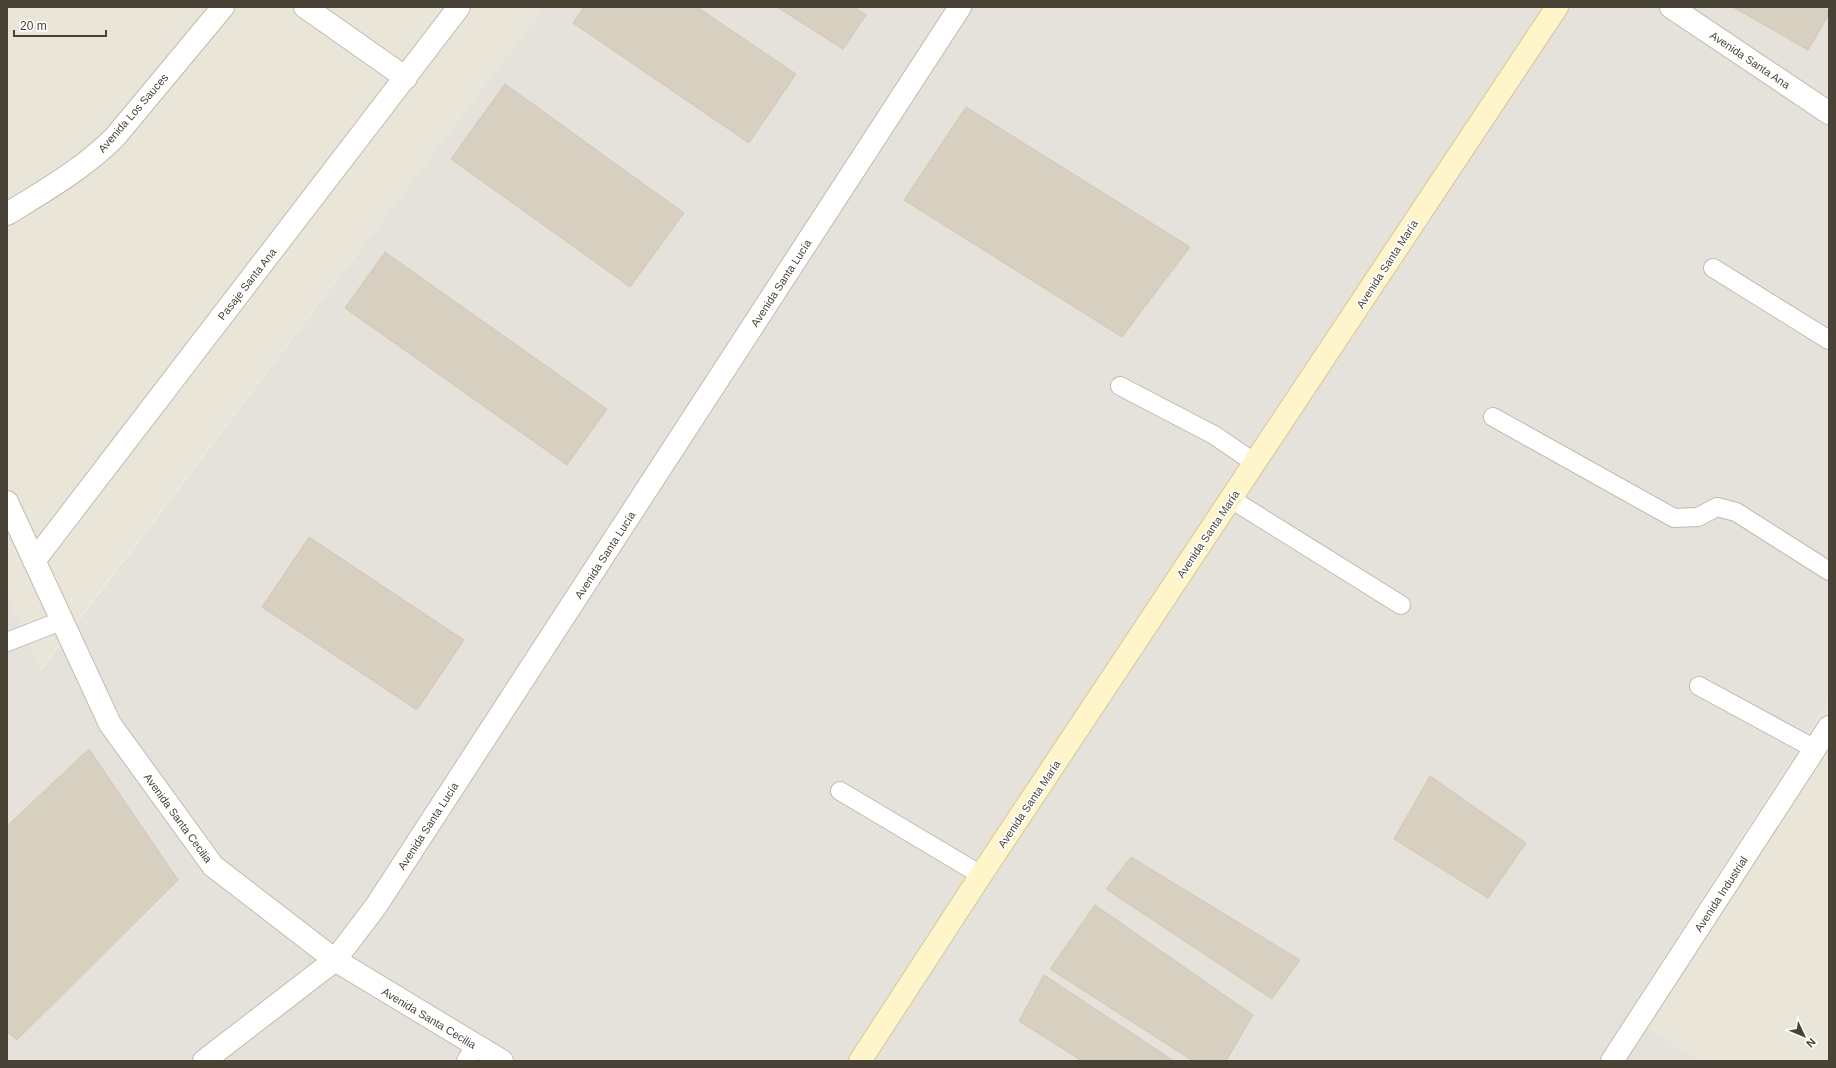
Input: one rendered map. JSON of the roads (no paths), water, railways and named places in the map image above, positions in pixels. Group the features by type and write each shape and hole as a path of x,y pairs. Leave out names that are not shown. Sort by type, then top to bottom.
{"street":[{"name":"Avenida Los Sauces","path":"7,214 75,172 96,156 115,137 222,7"},
{"path":"305,7 406,78"},
{"name":"Pasaje Santa Ana","path":"34,561 459,7"},
{"name":"Avenida Santa Lucía","path":"208,1060 335,960 376,906 960,7"},
{"name":"Avenida Santa María","path":"860,1061 1557,7"},
{"name":"Avenida Santa Ana","path":"1671,7 1829,112"},
{"name":"Avenida Santa Cecilia","path":"7,502 110,724 213,866 335,960 470,1053 502,1061"},
{"name":"Avenida Industrial","path":"1612,1061 1829,727"}],"lane":[{"path":"1713,268 1829,340"},
{"path":"1120,386 1214,436 1255,462"},
{"path":"1493,417 1674,518 1698,518 1717,507 1736,512 1829,571"},
{"path":"1231,500 1401,605"},
{"path":"7,642 61,621"},
{"path":"1699,686 1815,749"},
{"path":"840,791 981,876"}]}
